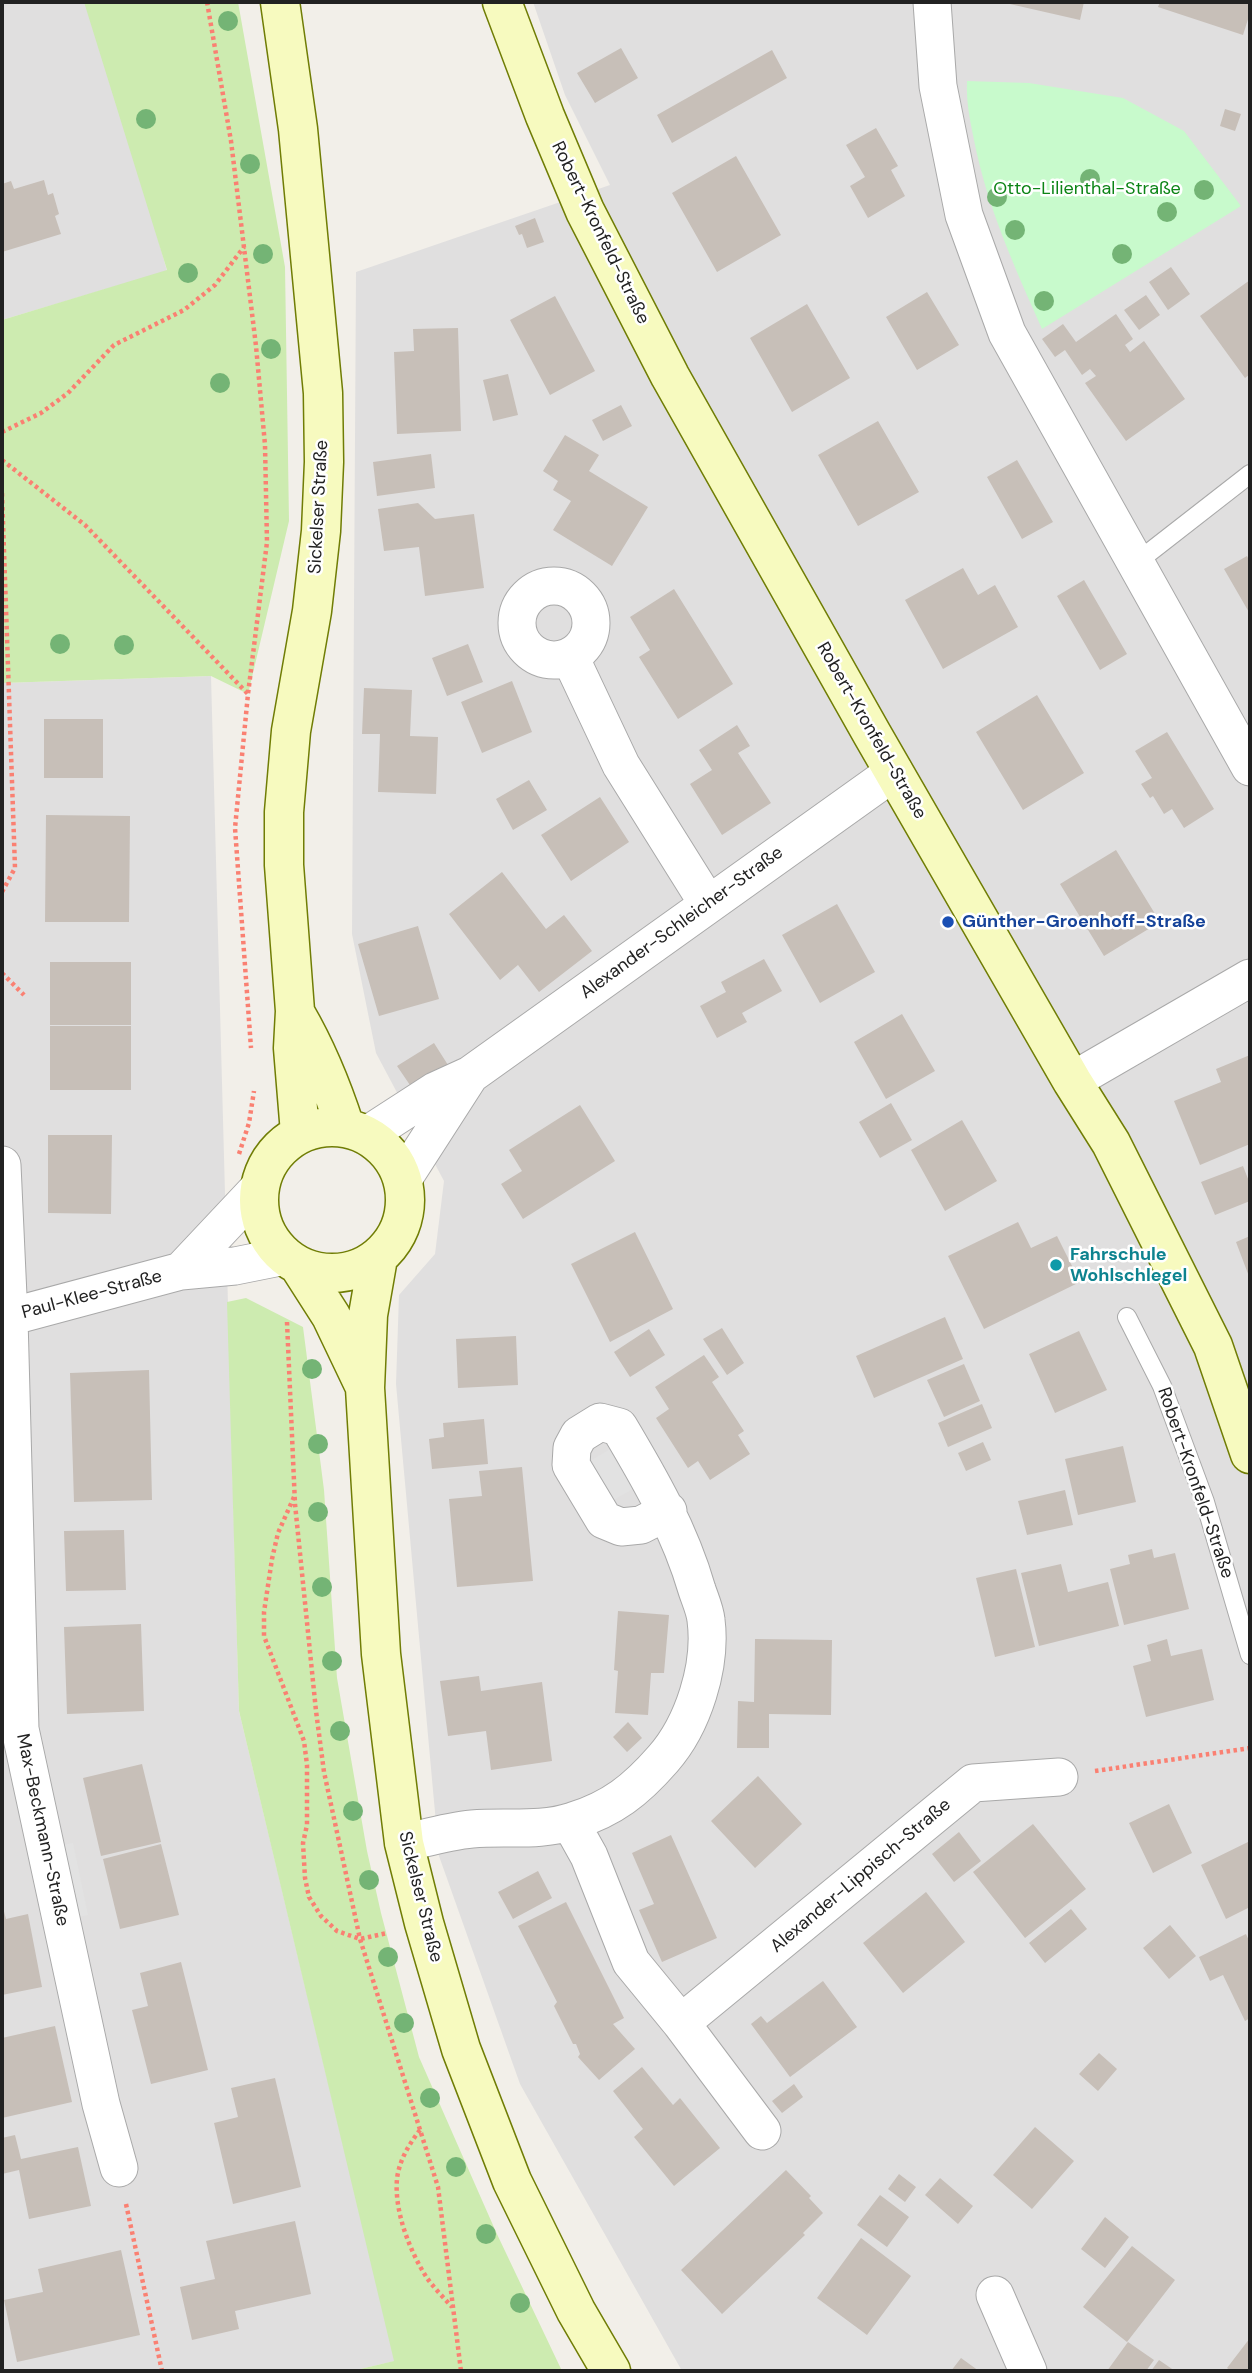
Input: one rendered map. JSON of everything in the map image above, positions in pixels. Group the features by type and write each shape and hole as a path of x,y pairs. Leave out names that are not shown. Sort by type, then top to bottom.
{"main road":[{"name":"Sickelser Straße","path":"280,2 300,141 323,393 321,531 312,611 291,732 284,812 284,865 295,1011 293,1048 300,1133"},
{"name":"Robert-Kronfeld-Straße","path":"502,2 545,116 585,211 670,376 894,772 1072,1081 1111,1143 1213,1346 1250,1454"},
{"name":"Sickelser Straße","path":"295,1011 356,1131"},
{"path":"319,1126 356,1131 386,1149 397,1164 406,1197 405,1214 390,1246 378,1258 363,1267 346,1272 322,1273 292,1261 279,1251 266,1231 247,1175 267,1165 281,1147 300,1133 319,1126"},
{"name":"Sickelser Straße","path":"378,1258 368,1315 365,1388 381,1654 404,1843 461,2049 512,2181 576,2311 611,2371"},
{"name":"Sickelser Straße","path":"292,1261 331,1316 365,1388"}],"street":[{"path":"932,2 938,86 964,215 1007,333 1250,767"},
{"path":"570,657 621,765 708,904"},
{"name":"Alexander-Schleicher-Straße","path":"356,1131 470,1075 894,772"},
{"path":"1072,1081 1250,978"},
{"name":"Alexander-Schleicher-Straße","path":"403,1179 470,1075"},
{"name":"Max-Beckmann-Straße","path":"2,1165 20,1729 101,2104 119,2168"},
{"name":"Paul-Klee-Straße","path":"181,1271 247,1175"},
{"name":"Paul-Klee-Straße","path":"5,1318 181,1271 292,1261"},
{"path":"404,1843 471,1829 527,1829 570,1822 614,1805 642,1784 677,1744 694,1707 705,1662 706,1620 691,1569 668,1511"},
{"name":"Alexander-Lippisch-Straße","path":"681,2023 973,1783 1059,1777"},
{"path":"570,1822 589,1856 631,1962 681,2023 762,2131"},
{"path":"995,2295 1028,2371"}],"lane":[{"path":"1137,562 1250,474"},
{"name":"Robert-Kronfeld-Straße","path":"1127,1317 1162,1386 1205,1502 1250,1655"}],"path":[{"path":"207,2 231,141 265,445 267,542 235,828 252,1061"},
{"path":"2,432 41,413 68,393 114,345 184,310 215,285 244,247"},
{"path":"2,460 85,525 248,694"},
{"path":"2,493 15,868 2,892"},
{"path":"2,972 24,995"},
{"path":"247,1175 249,1123 255,1089"},
{"path":"287,1316 294,1497 324,1772 360,1940 438,2187 461,2371"},
{"path":"294,1497 278,1533 272,1559 264,1612 264,1636 304,1741 307,1765 307,1825 303,1843 309,1897 321,1916 337,1931 360,1940 392,1931"},
{"path":"1059,1777 1250,1748"},
{"path":"420,2130 407,2147 397,2179 399,2209 417,2259 428,2279 453,2308"},
{"path":"119,2168 162,2371"}],"shaded area":[{"path":"2,2 92,2 167,271 2,320"},
{"path":"533,2 1250,2 1250,2371 682,2371 520,2084 439,1856 396,1384 399,1295 435,1254 444,1181 376,1053 352,934 356,272 610,185 565,95"},
{"path":"211,676 239,1711 395,2361 352,2371 2,2371 2,683"},
{"path":"620,1443 643,1483 605,1505 582,1466"},
{"path":"73,1843 88,1915 75,1918 59,1846"}],"green space":[{"path":"84,2 238,2 285,267 289,521 248,694 211,676 2,683 2,320 167,270"},
{"name":"Otto-Lilienthal-Straße","path":"967,81 1029,83 1123,98 1184,131 1241,206 1042,329 986,189 970,118"},
{"path":"246,1298 303,1327 324,1490 337,1678 367,1851 419,2057 496,2232 562,2371 352,2371 394,2361 239,1711 227,1302"}],"building":[{"path":"1001,2 1084,2 1080,20"},
{"path":"1160,2 1250,2 1250,13 1243,35 1158,7"},
{"path":"621,48 638,78 595,103 577,73"},
{"path":"772,50 787,78 672,143 657,115"},
{"path":"1225,109 1241,114 1235,131 1220,126"},
{"path":"876,128 898,166 891,170 905,196 868,218 850,186 865,177 846,145"},
{"path":"736,156 781,235 717,272 672,193"},
{"path":"44,180 48,195 53,193 59,214 55,216 61,234 2,252 2,184 11,181 14,189"},
{"path":"535,218 544,242 527,248 522,234 519,235 515,226"},
{"path":"1171,267 1190,294 1168,310 1149,282"},
{"path":"1250,280 1250,374 1245,378 1200,316"},
{"path":"927,292 959,345 917,370 886,317"},
{"path":"1146,295 1160,315 1139,330 1124,310"},
{"path":"555,296 595,371 550,395 510,320"},
{"path":"807,304 850,378 792,412 750,338"},
{"path":"1116,314 1133,339 1125,345 1130,352 1144,341 1185,399 1126,441 1085,383 1096,376 1090,369 1082,375 1065,350 1055,357 1042,339 1063,324 1076,342"},
{"path":"458,328 461,431 397,434 394,352 414,351 413,329"},
{"path":"508,374 518,415 493,421 483,380"},
{"path":"621,405 632,426 603,441 592,420"},
{"path":"878,421 919,492 858,526 818,455"},
{"path":"565,435 599,455 589,471 648,507 612,566 553,530 571,501 553,490 558,481 543,471"},
{"path":"431,454 435,488 377,496 373,462"},
{"path":"1017,460 1053,522 1022,539 987,477"},
{"path":"418,503 435,519 474,514 484,588 425,596 419,547 384,551 378,509"},
{"path":"1247,556 1250,557 1250,614 1224,569"},
{"path":"963,568 978,595 995,585 1018,627 943,669 905,600"},
{"path":"1084,580 1127,654 1100,670 1057,596"},
{"path":"674,589 733,684 678,719 639,657 650,650 630,617"},
{"path":"468,644 483,682 447,696 432,658"},
{"path":"512,681 532,732 482,753 461,702"},
{"path":"364,688 412,690 410,736 438,737 436,794 378,792 380,734 362,734"},
{"path":"1037,695 1084,773 1023,810 976,732"},
{"path":"44,719 103,719 103,778 44,778"},
{"path":"737,725 750,746 738,753 771,803 722,835 690,784 712,770 699,750"},
{"path":"1167,732 1214,809 1184,828 1172,809 1164,814 1153,796 1150,798 1141,784 1152,778 1135,751"},
{"path":"529,780 547,810 513,830 496,799"},
{"path":"600,797 629,842 571,881 541,835"},
{"path":"46,815 130,816 129,922 45,922"},
{"path":"1116,850 1160,922 1104,956 1060,884"},
{"path":"502,872 546,929 564,915 592,951 539,992 518,965 500,980 449,914"},
{"path":"837,904 875,972 820,1003 782,935"},
{"path":"418,926 439,999 379,1016 358,944"},
{"path":"764,959 782,991 742,1013 747,1022 717,1038 700,1006 726,992 721,982"},
{"path":"50,962 131,962 131,1025 50,1025"},
{"path":"902,1014 935,1071 886,1099 854,1042"},
{"path":"50,1026 131,1026 131,1090 50,1090"},
{"path":"434,1043 448,1065 412,1088 397,1066"},
{"path":"1250,1055 1250,1144 1200,1165 1174,1101 1221,1082 1216,1069"},
{"path":"891,1103 912,1140 880,1158 859,1122"},
{"path":"580,1105 615,1161 523,1219 501,1184 522,1171 509,1150"},
{"path":"962,1120 997,1181 945,1211 911,1150"},
{"path":"48,1135 112,1135 111,1214 48,1213"},
{"path":"1243,1166 1250,1184 1250,1201 1215,1215 1201,1182"},
{"path":"1018,1222 1031,1248 1057,1236 1080,1282 984,1329 948,1256"},
{"path":"635,1232 673,1309 610,1342 571,1264"},
{"path":"1250,1236 1250,1279 1236,1242"},
{"path":"945,1317 963,1359 874,1398 856,1356"},
{"path":"722,1328 744,1363 727,1375 703,1339"},
{"path":"649,1329 665,1355 630,1377 614,1352"},
{"path":"1079,1331 1107,1390 1055,1413 1029,1354"},
{"path":"516,1336 518,1385 458,1388 456,1339"},
{"path":"704,1355 719,1377 712,1382 744,1431 738,1435 750,1454 710,1480 698,1461 688,1468 656,1418 669,1409 655,1387"},
{"path":"964,1364 980,1401 944,1417 927,1380"},
{"path":"149,1370 152,1500 74,1502 70,1373"},
{"path":"982,1404 992,1428 948,1447 938,1423"},
{"path":"484,1419 488,1464 432,1469 429,1439 444,1437 443,1423"},
{"path":"983,1442 991,1460 966,1471 958,1453"},
{"path":"1123,1446 1136,1502 1078,1515 1065,1459"},
{"path":"522,1467 533,1581 457,1587 449,1499 482,1496 479,1471"},
{"path":"1065,1490 1073,1525 1027,1535 1018,1501"},
{"path":"124,1530 126,1590 66,1591 64,1531"},
{"path":"1152,1549 1154,1558 1175,1553 1189,1609 1124,1625 1110,1569 1130,1564 1128,1555"},
{"path":"1061,1564 1068,1592 1108,1582 1119,1626 1039,1646 1021,1573"},
{"path":"1016,1569 1035,1647 995,1657 976,1578"},
{"path":"618,1611 669,1615 664,1673 651,1673 648,1715 615,1713 618,1671 614,1670"},
{"path":"141,1624 144,1711 67,1714 64,1627"},
{"path":"755,1639 832,1640 831,1715 769,1714 769,1748 737,1748 738,1701 754,1702"},
{"path":"1167,1639 1171,1656 1202,1649 1214,1700 1146,1717 1133,1666 1151,1661 1147,1645"},
{"path":"479,1676 481,1691 542,1682 552,1761 491,1770 486,1731 448,1736 440,1681"},
{"path":"628,1722 642,1738 627,1752 613,1737"},
{"path":"142,1764 161,1842 101,1856 83,1778"},
{"path":"758,1776 802,1824 755,1868 711,1821"},
{"path":"1169,1804 1192,1853 1153,1873 1129,1823"},
{"path":"1033,1824 1086,1889 1025,1938 973,1872"},
{"path":"959,1832 981,1861 954,1882 932,1854"},
{"path":"671,1835 717,1938 662,1962 639,1910 654,1904 632,1853"},
{"path":"1250,1841 1250,1907 1226,1919 1201,1865"},
{"path":"161,1844 179,1915 120,1929 103,1859"},
{"path":"538,1871 552,1898 513,1919 498,1892"},
{"path":"926,1892 965,1942 903,1993 863,1943"},
{"path":"566,1902 624,2018 613,2024 635,2049 599,2080 578,2057 580,2054 576,2044 573,2044 554,2006 557,2002 518,1926"},
{"path":"2,1904 6,1919 28,1914 42,1987 2,1995"},
{"path":"1071,1909 1087,1929 1045,1963 1029,1943"},
{"path":"1170,1925 1196,1956 1169,1979 1143,1948"},
{"path":"1246,1934 1250,1943 1250,2018 1245,2021 1223,1975 1210,1981 1199,1957"},
{"path":"181,1962 208,2070 151,2084 132,2010 148,2006 140,1973"},
{"path":"823,1981 857,2027 790,2077 751,2024 761,2016 767,2023"},
{"path":"55,2026 72,2102 2,2118 2,2038"},
{"path":"1099,2053 1117,2069 1098,2091 1079,2074"},
{"path":"642,2067 673,2105 680,2098 720,2148 674,2186 634,2137 643,2129 613,2091"},
{"path":"275,2078 301,2187 233,2204 214,2123 238,2117 231,2088"},
{"path":"794,2084 803,2097 782,2113 772,2101"},
{"path":"1035,2127 1074,2161 1032,2209 993,2175"},
{"path":"15,2135 21,2159 78,2147 91,2206 29,2219 19,2170 2,2174 2,2138"},
{"path":"786,2170 823,2213 803,2233 805,2235 722,2314 681,2270"},
{"path":"899,2174 916,2187 905,2202 888,2189"},
{"path":"940,2178 973,2206 958,2224 925,2195"},
{"path":"880,2195 909,2217 887,2247 857,2225"},
{"path":"1105,2217 1129,2237 1105,2268 1081,2249"},
{"path":"295,2221 311,2294 235,2311 239,2329 192,2340 180,2287 215,2279 206,2241"},
{"path":"861,2238 911,2276 867,2335 817,2298"},
{"path":"1132,2246 1175,2280 1127,2342 1083,2307"},
{"path":"121,2250 140,2335 17,2362 4,2300 43,2292 38,2269"},
{"path":"1250,2338 1250,2371 1231,2371 1227,2368"},
{"path":"1128,2342 1154,2360 1146,2371 1107,2371"},
{"path":"961,2358 979,2371 951,2371"},
{"path":"1159,2360 1175,2371 1151,2371"}],"place":[{"name":"Günther-Groenhoff-Straße","path":"948,922"},
{"name":"Fahrschule Wohlschlegel","path":"1056,1265"}]}
